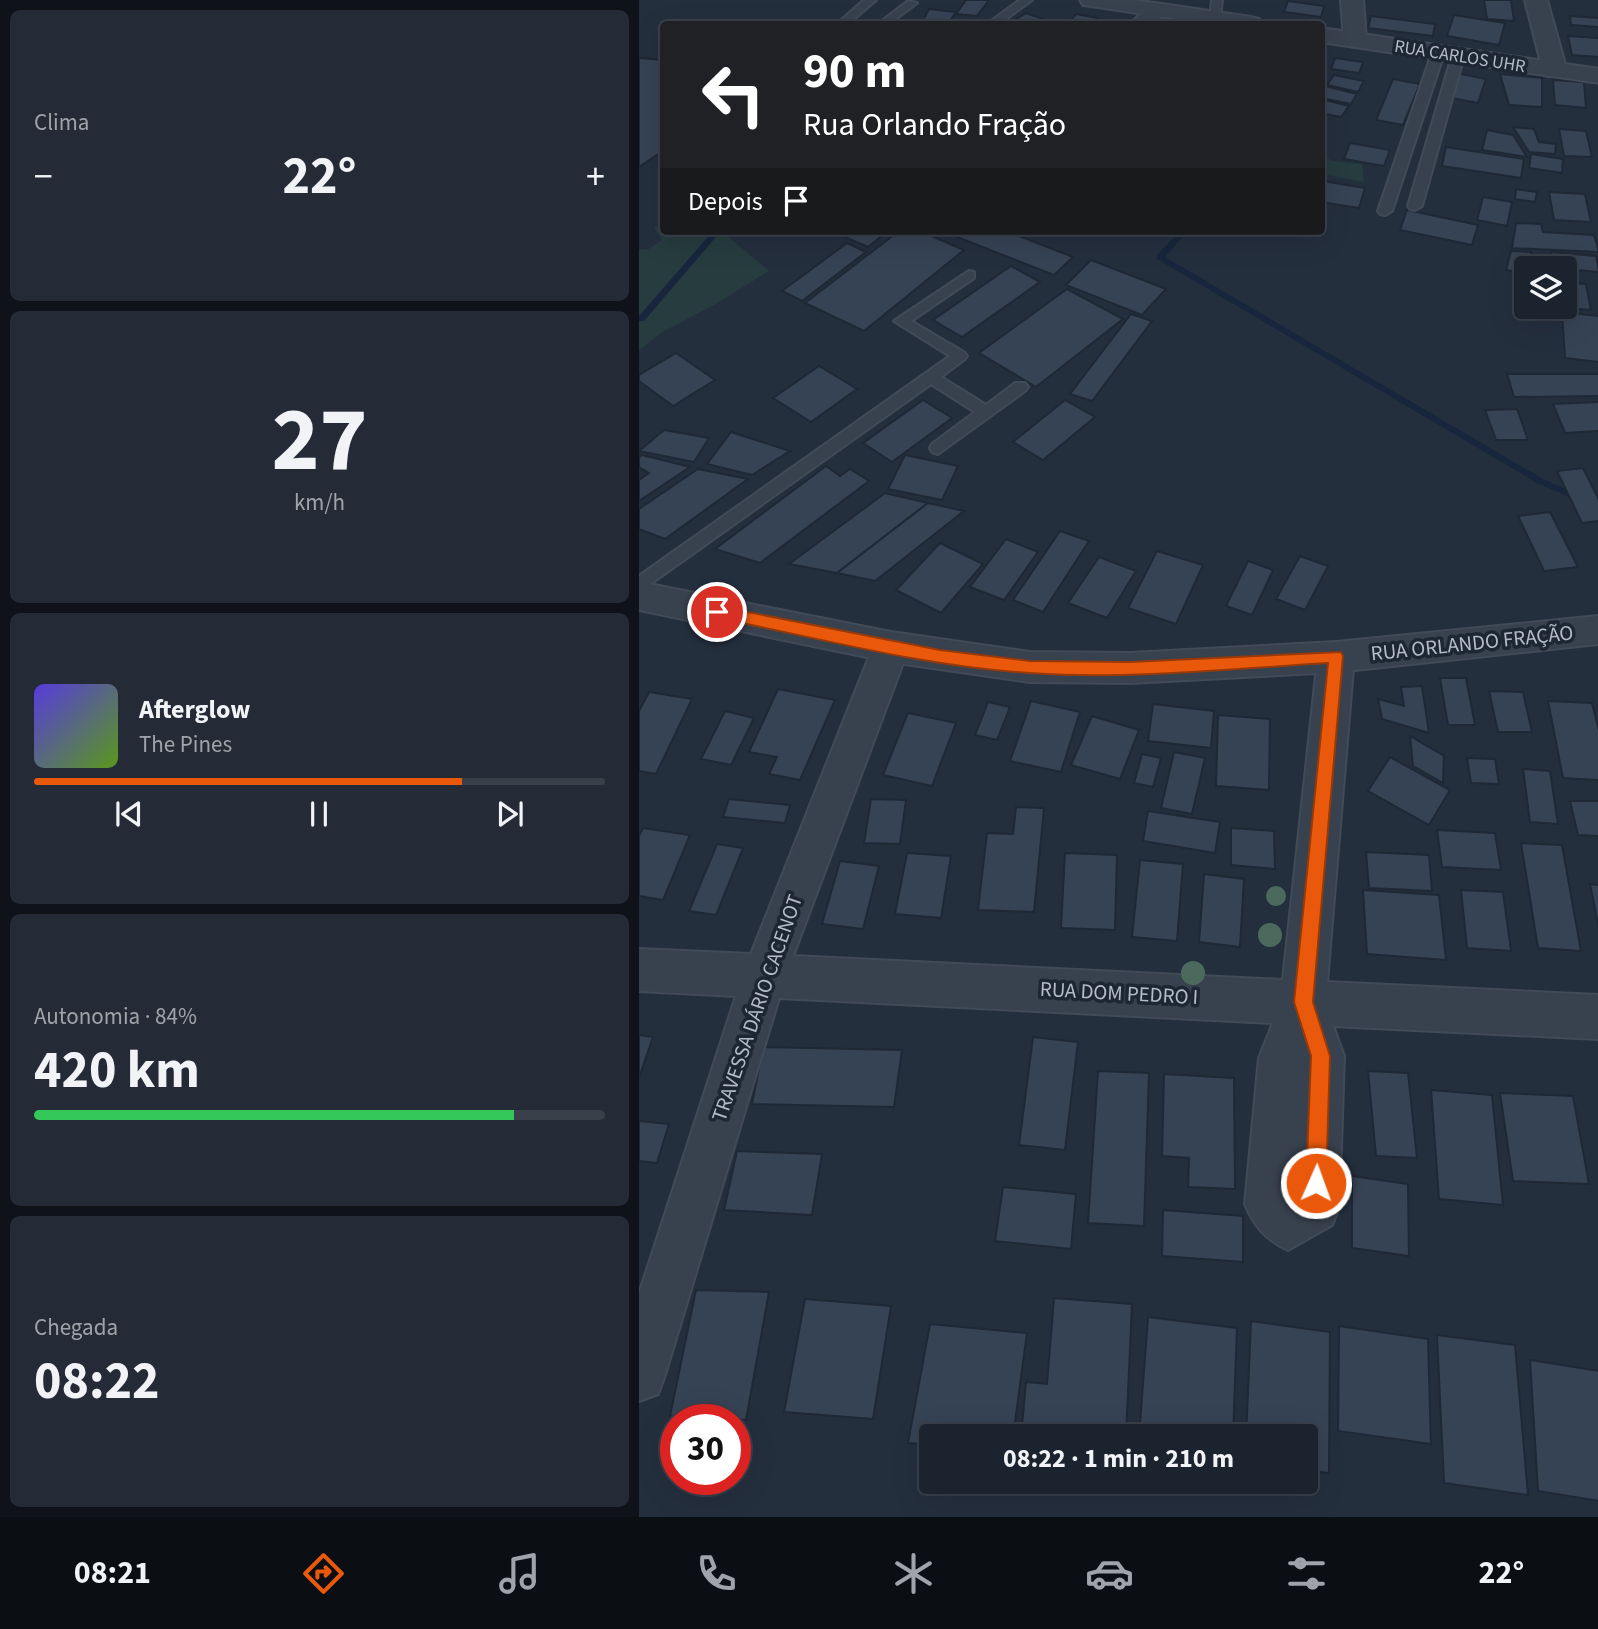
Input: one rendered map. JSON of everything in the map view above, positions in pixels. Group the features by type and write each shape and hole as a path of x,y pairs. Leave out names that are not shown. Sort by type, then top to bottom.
{"street":[{"path":"1091,0 1149,17 1216,10 1244,21"},
{"path":"1351,0 1355,40"},
{"path":"1536,0 1555,71"},
{"name":"RUA CARLOS UHR","path":"1325,36 1598,76"},
{"name":"RUA ORLANDO FRAÇÃO","path":"639,596 891,647 1030,667 1130,668 1336,656 1598,630"},
{"name":"TRAVESSA DÁRIO CACENOT","path":"639,1375 764,975 891,647"},
{"path":"1303,1002 1336,656"},
{"name":"RUA DOM PEDRO I","path":"639,970 1598,1017"}],"lane":[{"path":"846,21 871,0"},
{"path":"996,21 1027,0"},
{"path":"887,21 912,3"},
{"path":"1415,206 1448,55"},
{"path":"1385,211 1448,55"},
{"path":"639,585 960,356 901,321 969,275"},
{"path":"930,377 986,412"},
{"path":"938,448 1020,387"}],"green space":[{"path":"1325,157 1333,161 1362,164 1364,182 1325,175"},
{"path":"660,225 660,235 726,235 769,271 716,304 664,331 639,350 639,250 649,249 662,240 654,228"}],"building":[{"path":"966,0 989,0 977,16 956,14"},
{"path":"1484,0 1511,0 1514,21 1487,19"},
{"path":"1288,1 1324,6 1321,17 1284,12"},
{"path":"929,9 956,12 950,21 923,21"},
{"path":"1026,13 1050,21 1013,21"},
{"path":"1076,14 1098,18 1096,21 1070,21"},
{"path":"1454,15 1505,23 1499,45 1447,36"},
{"path":"1371,16 1435,24 1433,36 1368,28"},
{"path":"1570,16 1599,18 1599,27 1571,25"},
{"path":"1568,36 1599,38 1599,57 1572,55"},
{"path":"639,58 660,60 660,153 639,167"},
{"path":"1335,58 1363,62 1359,73 1331,69"},
{"path":"1456,73 1486,79 1478,103 1446,97"},
{"path":"1500,74 1542,78 1542,107 1509,105"},
{"path":"1334,75 1364,81 1358,92 1327,85"},
{"path":"1393,79 1420,84 1403,125 1376,120"},
{"path":"1553,80 1584,82 1586,108 1555,105"},
{"path":"1325,86 1357,94 1351,104 1325,99"},
{"path":"1325,100 1349,106 1341,117 1325,114"},
{"path":"1513,127 1534,129 1539,142 1556,144 1555,154 1529,152"},
{"path":"1559,129 1586,131 1592,157 1564,156"},
{"path":"1487,130 1513,135 1527,157 1482,150"},
{"path":"1350,143 1390,150 1384,166 1344,159"},
{"path":"1446,147 1524,159 1521,178 1442,166"},
{"path":"1531,154 1563,159 1562,173 1529,168"},
{"path":"1325,181 1365,188 1359,208 1325,203"},
{"path":"1516,189 1537,192 1535,202 1515,199"},
{"path":"1549,192 1585,194 1591,222 1554,220"},
{"path":"1483,197 1512,202 1507,226 1477,220"},
{"path":"1407,210 1478,225 1472,245 1400,230"},
{"path":"1516,223 1541,224 1543,232 1594,235 1599,252 1512,248"},
{"path":"840,235 883,235 868,247"},
{"path":"894,235 929,235 964,250 864,331 805,303"},
{"path":"1016,235 1073,257 1054,275 957,237"},
{"path":"847,243 866,252 802,301 782,291"},
{"path":"1511,251 1531,252 1532,256 1514,256 1514,271 1506,270"},
{"path":"1551,252 1596,256 1599,272 1577,270 1577,256 1552,256"},
{"path":"1091,260 1166,289 1142,315 1066,285"},
{"path":"1011,266 1040,282 962,337 933,320"},
{"path":"1577,284 1586,284 1591,310 1577,309"},
{"path":"1067,289 1123,319 1036,387 979,353"},
{"path":"1131,314 1152,321 1092,401 1070,394"},
{"path":"1577,314 1599,316 1599,362 1565,358 1562,319 1577,319"},
{"path":"676,353 715,380 673,406 639,381 639,375"},
{"path":"819,366 857,389 811,422 773,398"},
{"path":"1507,374 1599,374 1599,396 1514,397"},
{"path":"923,400 952,418 892,462 863,443"},
{"path":"1065,400 1095,417 1043,460 1013,442"},
{"path":"1599,402 1599,431 1565,433 1553,404"},
{"path":"1517,409 1528,440 1496,440 1485,410"},
{"path":"664,430 709,438 694,462 639,451"},
{"path":"731,432 790,451 752,475 707,464"},
{"path":"642,455 690,467 639,501 639,480 649,473 639,467 639,457"},
{"path":"905,455 958,466 942,500 888,489"},
{"path":"826,466 840,476 850,469 869,481 760,563 715,549"},
{"path":"1583,468 1599,500 1599,521 1582,523 1557,471"},
{"path":"698,469 748,479 665,539 639,529 639,509"},
{"path":"885,493 928,503 837,573 789,564"},
{"path":"928,503 964,511 875,581 837,573"},
{"path":"1550,512 1578,567 1544,571 1518,516"},
{"path":"1060,531 1089,541 1043,612 1013,600"},
{"path":"1006,539 1038,552 1004,600 970,587"},
{"path":"940,543 983,564 941,613 896,590"},
{"path":"1157,551 1203,565 1176,624 1128,608"},
{"path":"1300,556 1328,566 1305,610 1276,599"},
{"path":"1099,557 1136,571 1107,618 1068,603"},
{"path":"1248,561 1273,570 1252,615 1226,606"},
{"path":"1440,678 1466,678 1475,725 1448,725"},
{"path":"1422,686 1429,733 1382,719 1378,699 1404,706 1401,687"},
{"path":"778,689 835,700 800,780 769,774 777,757 749,752"},
{"path":"1489,691 1523,692 1532,732 1498,732"},
{"path":"649,692 692,699 656,774 639,771 639,711"},
{"path":"1031,701 1080,712 1061,772 1010,761"},
{"path":"1548,701 1592,703 1599,731 1599,780 1563,778"},
{"path":"988,702 1010,707 997,740 975,735"},
{"path":"1153,704 1214,711 1211,748 1148,741"},
{"path":"725,711 754,718 731,765 701,759"},
{"path":"908,713 956,723 932,786 883,775"},
{"path":"1218,715 1270,719 1269,790 1216,786"},
{"path":"1092,716 1139,730 1120,779 1071,765"},
{"path":"1410,736 1444,756 1443,783 1413,766"},
{"path":"1174,752 1205,758 1192,814 1161,808"},
{"path":"1142,754 1161,758 1153,787 1134,783"},
{"path":"1390,757 1450,790 1429,825 1368,791"},
{"path":"1467,758 1495,759 1499,784 1471,783"},
{"path":"1523,769 1550,771 1558,824 1530,822"},
{"path":"729,799 790,805 785,823 723,817"},
{"path":"871,799 906,800 900,844 864,843"},
{"path":"1570,801 1599,801 1599,836 1578,835"},
{"path":"1016,807 1044,808 1034,912 978,910 987,833 1013,834"},
{"path":"1148,811 1220,822 1215,853 1143,841"},
{"path":"643,828 690,835 663,900 639,896 639,836"},
{"path":"1231,828 1274,831 1275,869 1231,865"},
{"path":"1437,830 1495,833 1501,870 1442,867"},
{"path":"1521,843 1562,845 1581,951 1538,948"},
{"path":"717,844 743,848 716,915 689,911"},
{"path":"1366,852 1429,855 1432,891 1369,888"},
{"path":"907,853 951,856 941,918 895,914"},
{"path":"1065,853 1117,855 1115,930 1061,928"},
{"path":"1140,860 1183,864 1177,941 1132,937"},
{"path":"840,861 879,866 863,929 822,924"},
{"path":"1204,874 1244,879 1240,947 1199,942"},
{"path":"1590,884 1599,885 1599,929"},
{"path":"1363,890 1439,895 1446,960 1367,954"},
{"path":"1461,890 1503,892 1511,951 1467,948"},
{"path":"639,1035 653,1037 639,1078"},
{"path":"1033,1037 1078,1042 1065,1150 1019,1145"},
{"path":"763,1047 902,1050 894,1107 752,1104"},
{"path":"1098,1071 1149,1073 1144,1226 1088,1223"},
{"path":"1368,1071 1408,1073 1417,1158 1376,1156"},
{"path":"1164,1074 1234,1078 1235,1189 1188,1187 1189,1158 1162,1156"},
{"path":"1431,1090 1492,1095 1503,1205 1439,1199"},
{"path":"1500,1093 1573,1096 1589,1184 1513,1181"},
{"path":"639,1121 669,1124 657,1163 639,1161"},
{"path":"737,1151 822,1154 812,1215 724,1210"},
{"path":"1352,1176 1408,1184 1409,1256 1352,1248"},
{"path":"1003,1187 1076,1194 1071,1249 995,1241"},
{"path":"1163,1210 1243,1216 1243,1262 1162,1256"},
{"path":"696,1290 769,1292 749,1404 672,1404"},
{"path":"1054,1298 1132,1304 1127,1424 1022,1424 1026,1382 1047,1384"},
{"path":"805,1299 891,1306 873,1419 784,1412"},
{"path":"1148,1317 1237,1328 1233,1424 1140,1424"},
{"path":"1251,1321 1330,1332 1329,1473 1318,1472 1318,1424 1247,1424"},
{"path":"930,1324 1027,1333 1015,1424 919,1424 919,1444 908,1443"},
{"path":"1339,1326 1428,1339 1431,1444 1338,1431"},
{"path":"1437,1335 1515,1345 1528,1495 1444,1483"},
{"path":"1530,1360 1599,1371 1599,1501 1538,1491"}],"waterway":[{"path":"641,319 714,235"},
{"path":"1180,235 1160,257 1540,481 1579,498"}],"route":[{"path":"717,612 940,656 1030,667 1130,668 1336,656 1303,1002 1321,1056 1316,1183"}]}
